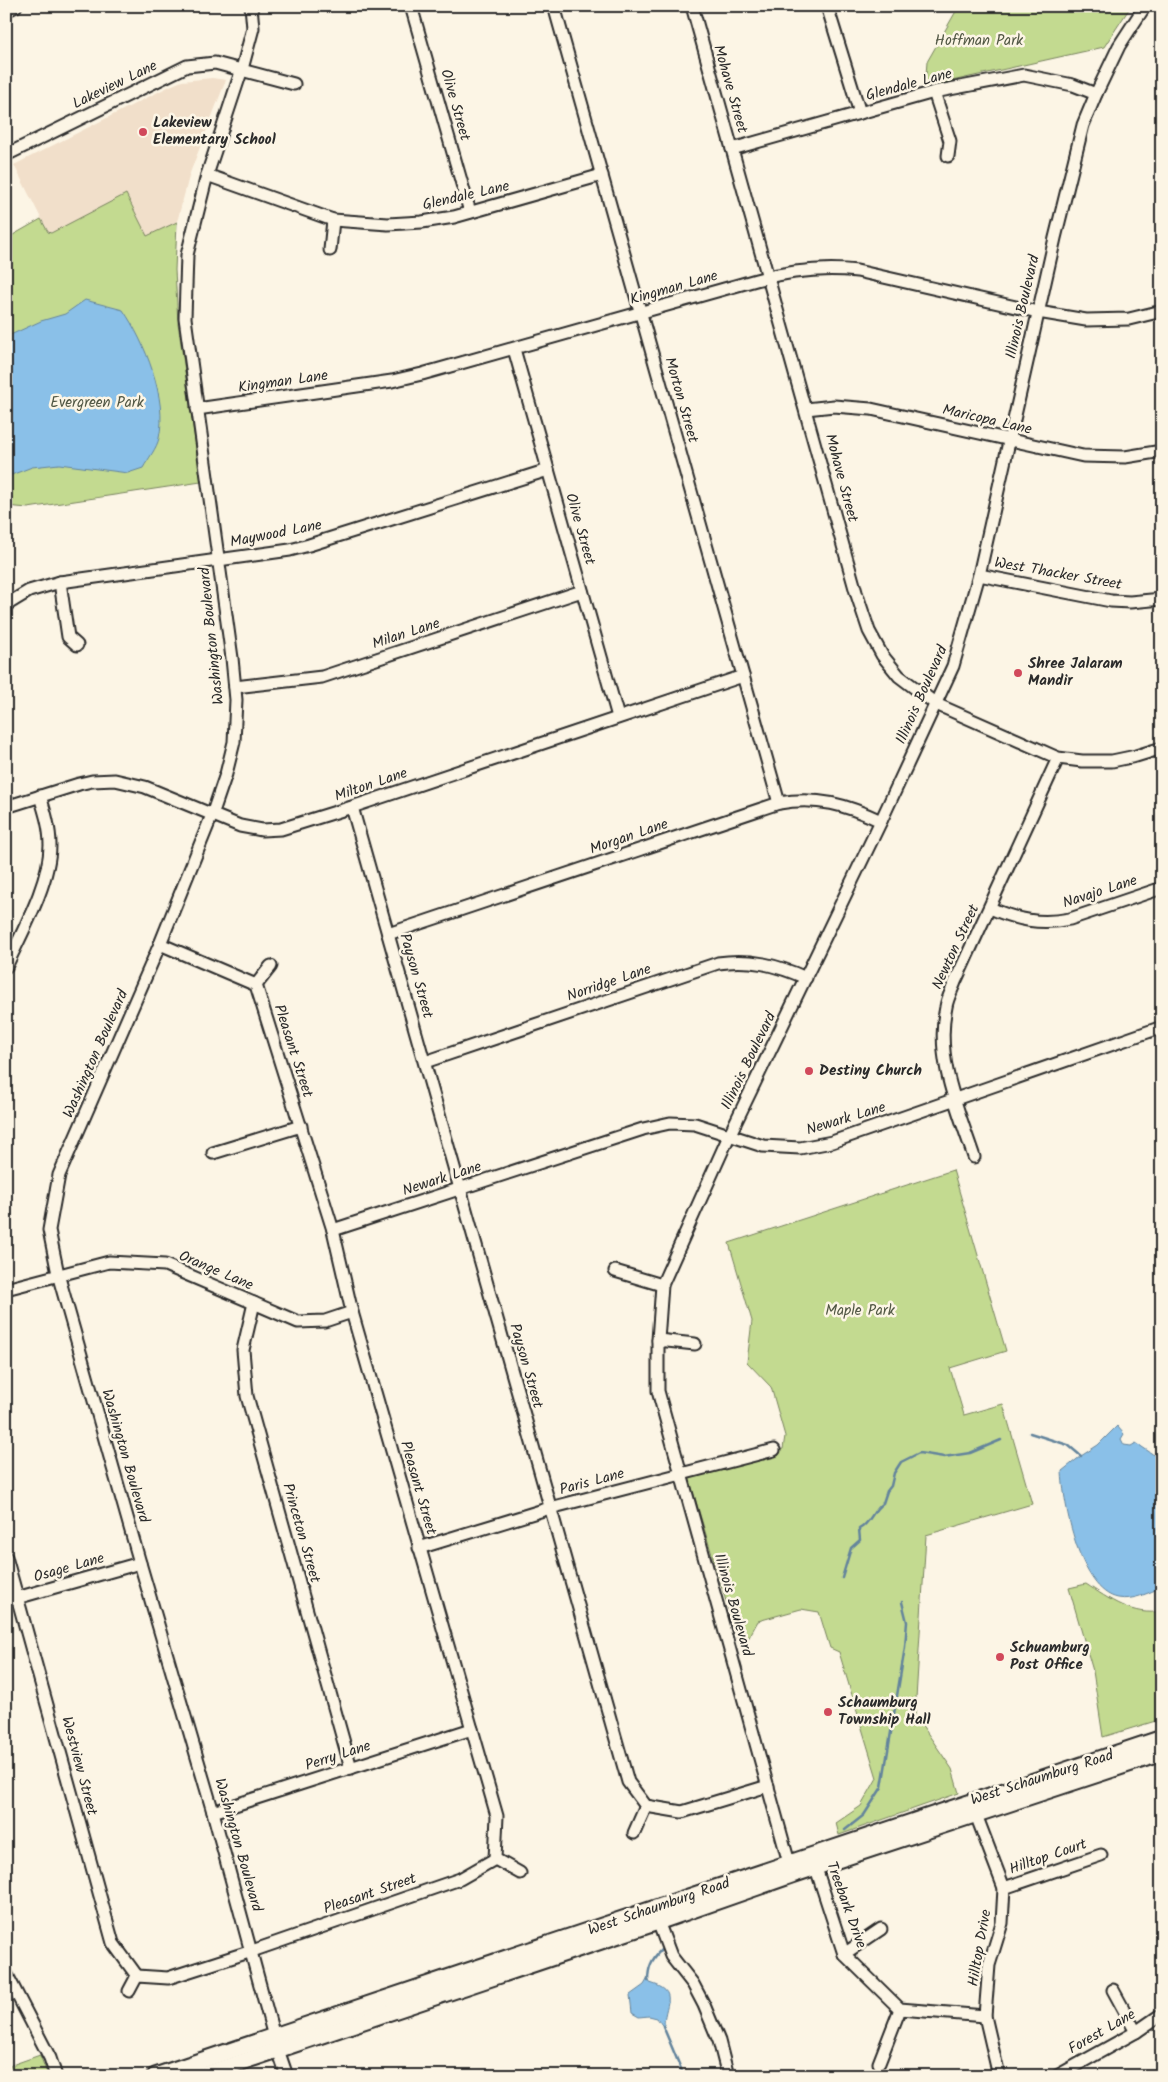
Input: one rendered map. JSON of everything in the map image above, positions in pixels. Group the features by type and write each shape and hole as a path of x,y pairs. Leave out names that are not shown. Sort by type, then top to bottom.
{"main road":[{"name":"West Schaumburg Road","path":"155,2076 276,2043 656,1916 974,1807 1162,1738"},
{"name":"West Schaumburg Road","path":"974,1807 1162,1754"},
{"name":"West Schaumburg Road","path":"200,2076 276,2043"}],"street":[{"path":"6,11 16,6"},
{"name":"Washington Boulevard","path":"251,6 253,28 242,69 207,175 187,255 184,318 235,688 234,742 226,774 212,815 160,944 59,1175 49,1230 58,1274 140,1563 214,1812 276,2043 287,2076"},
{"name":"Olive Street","path":"411,6 470,212"},
{"name":"Morton Street","path":"554,6 779,803"},
{"name":"Mohave Street","path":"692,6 856,592 869,631 882,655 899,676 936,704 1058,758 1082,761 1112,761 1162,748"},
{"path":"827,6 860,113"},
{"name":"Illinois Boulevard","path":"790,1869 658,1391 658,1340 662,1285 729,1136 881,821 953,666 979,575 1008,440 1083,125 1119,46 1145,6"},
{"name":"Lakeview Lane","path":"6,155 187,66 215,63 242,69"},
{"path":"242,69 294,84"},
{"name":"Glendale Lane","path":"732,149 934,92 1024,75 1060,81 1096,94"},
{"path":"934,92 950,141 948,156"},
{"name":"Glendale Lane","path":"207,175 333,220 388,224 439,219 470,212 602,175"},
{"path":"330,250 333,220"},
{"name":"Kingman Lane","path":"197,409 392,381 514,349 768,277 810,270 857,271 1038,312 1086,320 1129,319 1162,312"},
{"name":"Olive Street","path":"514,349 618,717"},
{"name":"Maricopa Lane","path":"806,409 834,406 871,409 1069,454 1124,458 1162,451"},
{"name":"Maywood Lane","path":"6,604 28,592 60,582 309,545 548,470"},
{"name":"West Thacker Street","path":"979,575 1111,601 1130,602 1162,599"},
{"path":"60,582 68,637 77,645"},
{"name":"Milan Lane","path":"235,688 322,677 582,591"},
{"name":"Milton Lane","path":"6,808 79,784 92,781 115,780 145,787 240,826 275,830 352,807 743,676"},
{"name":"Newton Street","path":"974,1157 944,1059 942,1037 946,1006 955,982 1058,758"},
{"path":"6,967 42,886 50,857 49,830 40,796"},
{"name":"Morgan Lane","path":"388,934 779,803 807,800 830,802 858,810 881,821"},
{"name":"Payson Street","path":"352,807 626,1776 631,1788 646,1806"},
{"name":"Navajo Lane","path":"990,908 1030,922 1055,922 1070,919 1162,888"},
{"path":"160,944 256,985 272,966"},
{"name":"Norridge Lane","path":"425,1062 718,964 741,961 760,962 783,968 806,978"},
{"name":"Pleasant Street","path":"252,1951 460,1879 495,1859 497,1816 352,1312 333,1230 256,985"},
{"name":"Newark Lane","path":"333,1230 643,1129 670,1123 695,1124 763,1146 800,1148 832,1142 1162,1027"},
{"path":"212,1153 301,1126"},
{"name":"Orange Lane","path":"6,1289 109,1262 165,1265 298,1322 325,1321 352,1312"},
{"path":"615,1270 662,1285"},
{"name":"Princeton Street","path":"254,1303 243,1350 247,1396 351,1768"},
{"path":"658,1340 695,1344"},
{"name":"Paris Lane","path":"419,1548 550,1508 774,1450"},
{"name":"Westview Street","path":"6,1558 12,1600 113,1943 137,1976"},
{"name":"Osage Lane","path":"12,1600 140,1563"},
{"name":"Perry Lane","path":"214,1812 472,1729"},
{"path":"634,1833 646,1806 682,1812 768,1786"},
{"name":"Hilltop Drive","path":"974,1807 1004,1888 1002,1923 989,1965 985,2016 998,2076"},
{"name":"Hilltop Court","path":"1004,1888 1101,1855"},
{"path":"495,1859 520,1873"},
{"name":"Treebark Drive","path":"814,1861 844,1954 900,2009"},
{"path":"656,1916 671,1956 693,1984 704,2004 719,2041 728,2076"},
{"path":"844,1954 881,1929"},
{"path":"129,1991 137,1976 168,1978 252,1951"},
{"path":"6,1973 50,2058 56,2076"},
{"path":"1113,1990 1136,2032"},
{"path":"879,2063 900,2009 985,2016"},
{"name":"Forest Lane","path":"1057,2076 1136,2032 1162,2014"}],"shaded area":[{"name":"Lakeview Elementary School","path":"212,78 226,80 190,173 177,222 147,237 48,232 14,165 170,86 182,81"}],"green space":[{"name":"Hoffman Park","path":"959,6 1131,6 1104,47 925,87 927,62"},
{"name":"Evergreen Park","path":"126,194 147,236 177,222 175,270 178,323 201,482 28,508 6,506 6,239 41,219 48,232 51,233"},
{"name":"Maple Park","path":"953,1170 1006,1351 950,1368 964,1415 1003,1404 1032,1504 926,1535 915,1715 952,1769 959,1793 839,1835 836,1823 861,1806 877,1778 839,1652 830,1648 819,1612 801,1609 758,1621 748,1639 738,1641 688,1475 783,1449 785,1436 771,1387 747,1362 752,1321 729,1243"},
{"path":"1086,1584 1113,1601 1131,1609 1151,1612 1162,1611 1162,1719 1103,1737 1093,1671 1069,1588"},
{"path":"40,2055 48,2076 6,2076 6,2067"}],"water":[{"path":"85,300 123,310 139,338 153,371 160,406 161,423 156,446 143,468 128,473 59,464 32,467 6,477 6,337 41,321 65,314"},
{"path":"1117,1426 1124,1434 1121,1439 1124,1445 1131,1446 1136,1443 1154,1455 1162,1456 1162,1587 1140,1596 1124,1599 1105,1592 1093,1580 1084,1563 1070,1523 1062,1471 1098,1445"},
{"path":"648,1978 650,1983 665,1990 668,1995 664,2028 657,2018 649,2016 639,2017 632,2013 630,1995 644,1985"}],"waterway":[{"path":"1030,1433 1068,1445 1081,1456"},
{"path":"842,1578 851,1548 860,1540 859,1529 883,1503 891,1486 894,1473 901,1462 919,1453 944,1457 970,1453 1001,1440"},
{"path":"845,1830 864,1815 882,1787 905,1647 907,1622 902,1602"},
{"path":"648,1981 651,1964 661,1950"},
{"path":"663,2026 684,2076"}],"place":[{"name":"Lakeview Elementary School","path":"143,132"},
{"name":"Shree Jalaram Mandir","path":"1018,673"},
{"name":"Destiny Church","path":"809,1071"},
{"name":"Schuamburg Post Office","path":"1000,1657"},
{"name":"Schaumburg Township Hall","path":"828,1712"}]}
